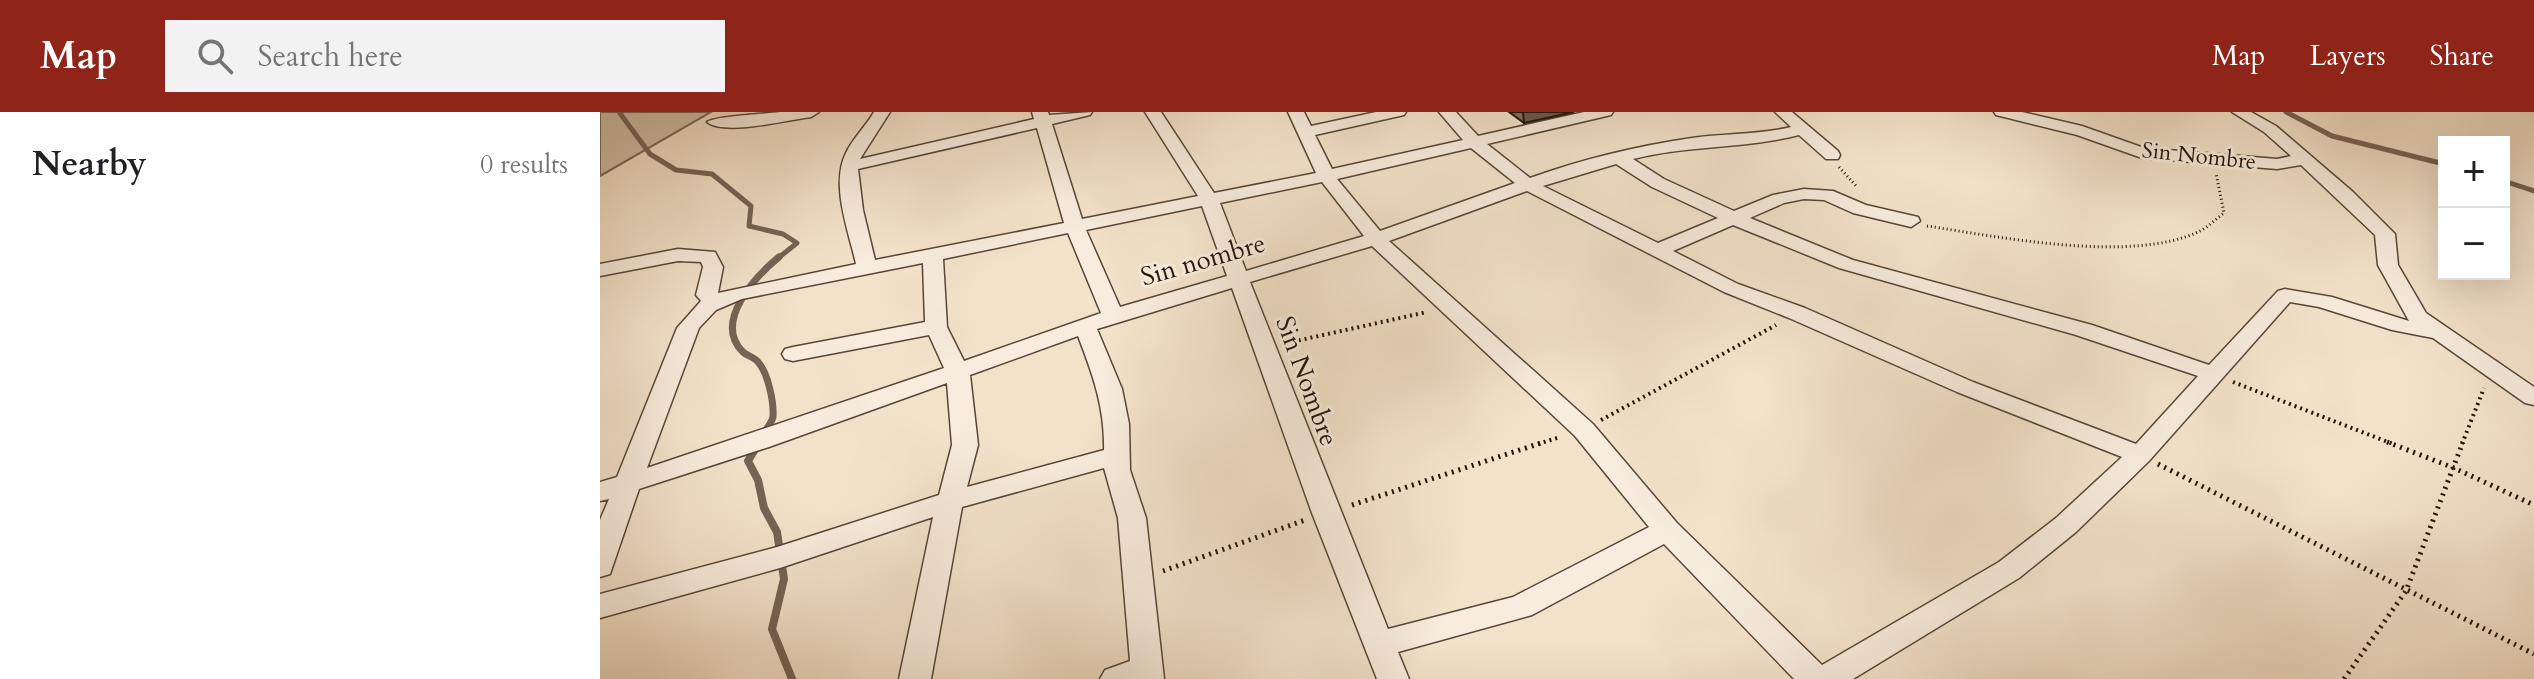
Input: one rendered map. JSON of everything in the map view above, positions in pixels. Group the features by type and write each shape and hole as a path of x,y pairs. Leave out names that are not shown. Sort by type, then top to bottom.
{"street":[{"path":"715,122 746,122 811,112"},
{"path":"867,268 851,202 851,166 852,156 882,112"},
{"path":"851,166 1042,118 1084,112"},
{"name":"Sin Nombre","path":"1153,112 1209,199 1326,513 1393,679"},
{"path":"1296,112 1326,176 1376,239 1584,430 1667,530 1815,679"},
{"path":"1306,132 1398,112"},
{"path":"1447,112 1475,143 1528,185 1731,288 1797,313 1965,387 2140,455"},
{"path":"600,566 605,543 688,328 697,312 712,302 1074,225 1326,176 1605,112"},
{"path":"1783,112 1832,155"},
{"name":"Sin Nombre","path":"2002,112 2082,131 2142,153 2277,164 2304,159"},
{"path":"2240,112 2270,129 2385,234 2388,265 2417,317 2534,398"},
{"path":"1042,118 1074,225 1113,316"},
{"name":"Sin nombre","path":"600,492 958,372 1113,316 1376,239 1618,157 1697,142 1763,139 1802,129"},
{"path":"1618,157 1658,183 1733,218 1846,264 2070,326 2214,374"},
{"path":"1658,250 1779,199 1804,194 1827,195 1860,209 1911,221"},
{"path":"600,270 678,255 708,256 713,267 707,295 712,302"},
{"path":"915,679 950,501 965,445 958,372 936,327 933,255"},
{"path":"1826,679 2009,570 2066,525 2140,455 2285,295 2311,298 2411,330 2439,332"},
{"path":"1085,326 1110,389 1117,424 1115,456 1132,518 1148,674 1116,679"},
{"path":"793,354 936,327"},
{"path":"600,606 780,557 950,501 1115,456"},
{"path":"1379,644 1521,607 1667,530"}],"path":[{"path":"1832,155 1843,175 1860,190"},
{"path":"1911,221 1939,229 2037,242 2125,246 2169,242 2201,231 2224,213 2216,171 2231,162"},
{"path":"1266,348 1449,308"},
{"path":"1138,580 1326,513 1584,430 1797,313"},
{"path":"2344,679 2406,591 2491,369"},
{"path":"2214,374 2454,468 2534,505"},
{"path":"2140,455 2534,654"}],"shaded area":[{"path":"600,112 711,112 600,176"}],"waterway":[{"path":"619,112 650,154 676,170 712,174 751,206 749,226 783,234 797,243 777,259"},
{"path":"2286,112 2332,136 2438,162"},
{"path":"2510,183 2534,191"},
{"path":"764,433 773,417 767,380 762,367 743,352 735,340 732,327 741,300 779,257"},
{"path":"758,444 748,461 758,480 764,508 777,532 784,579 772,629 792,679"}]}
